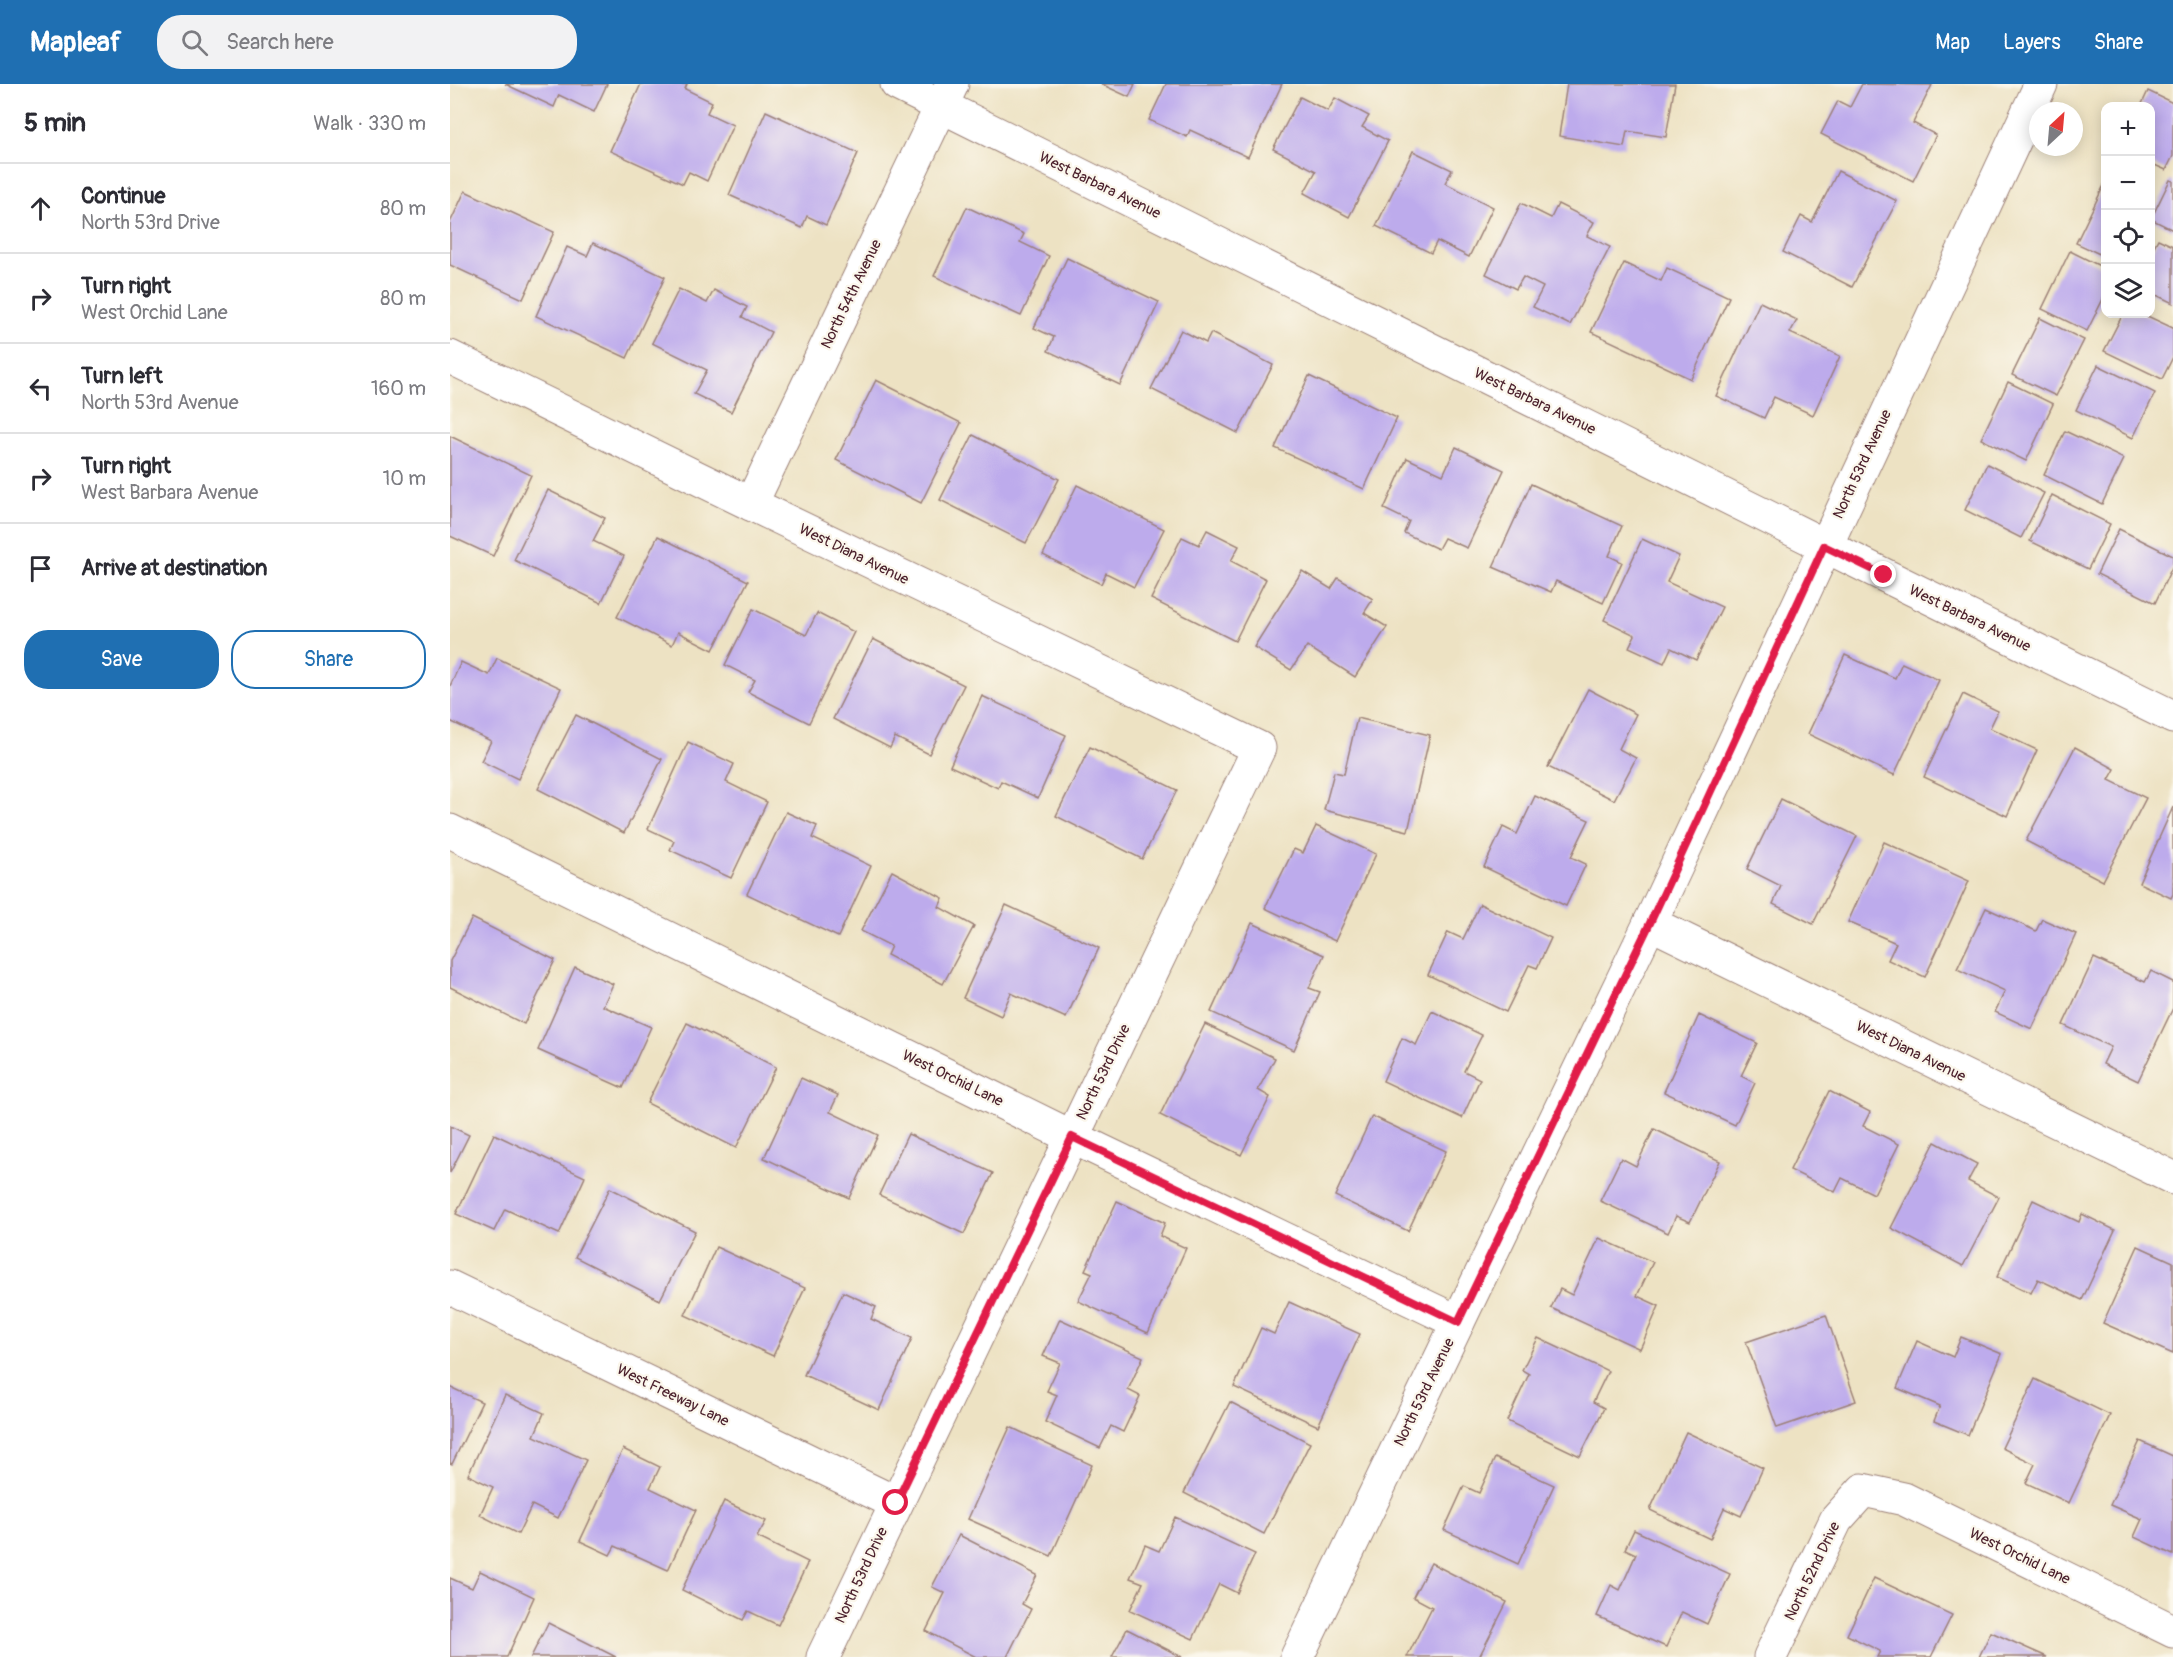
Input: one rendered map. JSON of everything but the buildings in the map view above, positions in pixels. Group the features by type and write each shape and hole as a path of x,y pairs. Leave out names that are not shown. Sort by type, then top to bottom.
{"street":[{"name":"West Barbara Avenue","path":"897,84 947,95 1824,546 2173,717"},
{"name":"North 53rd Avenue","path":"1297,1657 1650,923 2041,84"},
{"name":"North 54th Avenue","path":"750,504 947,95"},
{"name":"West Diana Avenue","path":"450,357 750,504 1259,748"},
{"name":"North 53rd Drive","path":"823,1657 1259,748"},
{"name":"West Orchid Lane","path":"450,831 1072,1137 1458,1322"},
{"name":"West Diana Avenue","path":"1650,923 2173,1178"},
{"name":"West Freeway Lane","path":"450,1287 896,1503"},
{"name":"West Orchid Lane","path":"1863,1490 1904,1499 2173,1631"},
{"name":"North 52nd Drive","path":"1770,1657 1836,1520 1863,1490"}],"route":[{"path":"896,1503 1072,1137 1458,1322 1650,923 1824,546 1884,575"}]}
